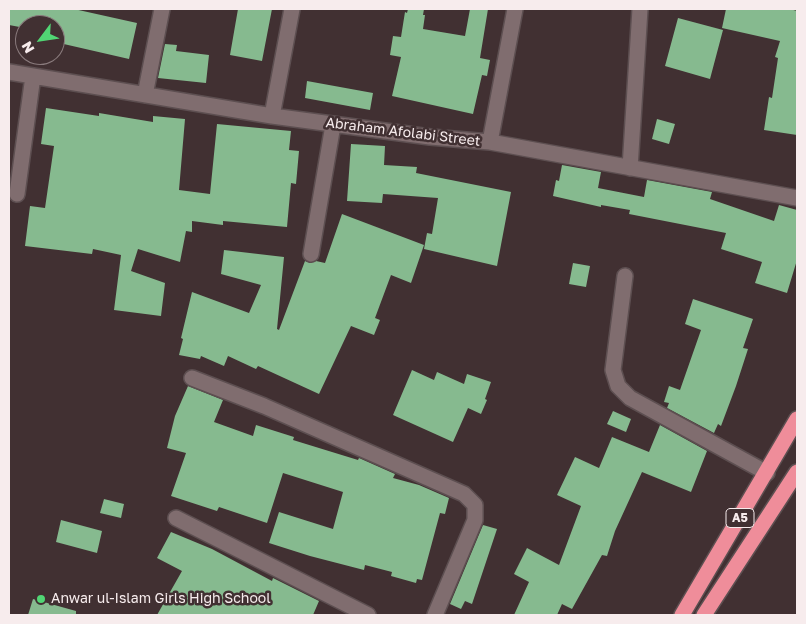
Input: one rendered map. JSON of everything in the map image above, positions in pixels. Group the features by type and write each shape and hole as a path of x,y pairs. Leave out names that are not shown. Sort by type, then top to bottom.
{"highway":[{"name":"A5","path":"682,615 797,419"},
{"name":"A5","path":"704,615 797,472"}],"street":[{"path":"145,95 162,9"},
{"path":"272,116 292,9"},
{"path":"490,142 515,9"},
{"path":"630,168 640,9"},
{"name":"Abraham Afolabi Street","path":"9,72 333,125 490,142 797,198"},
{"path":"17,194 33,76"},
{"path":"311,254 333,125"},
{"path":"625,276 613,370 618,386 630,398 767,473"},
{"path":"192,378 264,406 464,494 475,506 475,520 435,615"},
{"path":"176,518 368,615"}],"building":[{"path":"9,9 74,9 137,23 129,59 65,44 65,15 15,15 15,26 9,25"},
{"path":"238,9 272,9 262,61 230,55"},
{"path":"408,9 424,9 423,29 465,36 470,9 488,9 480,58 490,60 487,76 482,75 473,114 392,96 401,57 390,55 393,36 401,37 405,12 407,13"},
{"path":"726,9 790,9 797,11 797,135 764,130 769,97 772,98 778,58 775,57 780,41 722,28"},
{"path":"678,18 723,30 710,79 665,66"},
{"path":"165,44 177,45 176,51 209,55 206,83 158,78"},
{"path":"307,81 373,93 370,110 305,98"},
{"path":"46,108 99,116 99,113 153,122 153,116 185,119 179,190 210,194 217,124 291,131 289,150 299,151 296,184 291,183 287,227 223,221 223,225 192,221 192,232 186,231 180,262 138,249 131,271 165,283 161,316 114,310 121,255 93,249 92,254 25,246 30,206 45,208 54,146 41,144"},
{"path":"657,119 675,124 669,144 652,139"},
{"path":"351,144 385,146 384,165 417,167 416,173 511,192 497,266 424,249 427,233 432,234 438,198 383,194 382,203 347,201"},
{"path":"562,165 601,172 598,188 644,197 647,180 712,192 710,199 774,221 779,205 797,210 797,260 787,293 755,283 762,262 721,249 726,233 629,214 630,210 601,205 601,207 553,196 556,180 559,181"},
{"path":"342,214 424,245 411,283 391,275 375,318 380,320 374,335 351,326 319,394 258,366 256,369 228,356 224,366 201,356 200,359 179,355 192,292 249,313 261,285 221,274 224,250 284,257 277,329 279,330 305,261 325,263"},
{"path":"573,263 590,266 586,287 569,284"},
{"path":"693,299 753,319 743,348 748,349 736,386 721,426 718,424 714,433 667,408 669,403 664,402 669,386 680,390 701,330 685,324"},
{"path":"412,370 434,380 437,372 464,384 467,374 491,382 485,399 487,400 481,414 468,408 453,442 393,415"},
{"path":"188,386 223,400 214,422 253,436 256,425 294,437 293,440 358,460 359,458 395,474 393,478 419,485 449,498 445,514 440,513 422,580 417,579 416,583 391,576 392,572 365,565 364,570 269,543 279,512 333,529 343,492 283,473 267,523 219,507 217,511 171,496 186,453 167,448 175,416"},
{"path":"613,411 631,419 626,432 607,424"},
{"path":"660,425 707,451 691,492 642,472 615,531 607,556 602,555 572,609 562,604 557,615 514,615 529,582 514,574 527,548 559,565 581,506 557,495 575,457 599,468 612,437 649,452"},
{"path":"104,499 124,504 121,518 100,513"},
{"path":"61,520 102,531 97,553 56,542"},
{"path":"483,525 497,529 472,604 465,601 461,609 450,604"},
{"path":"171,532 212,549 272,581 273,578 319,601 313,615 157,615 182,571 157,558"},
{"path":"33,599 76,611 76,615 28,615"}],"place":[{"name":"Anwar ul-Islam Girls High School","path":"41,599"}]}
